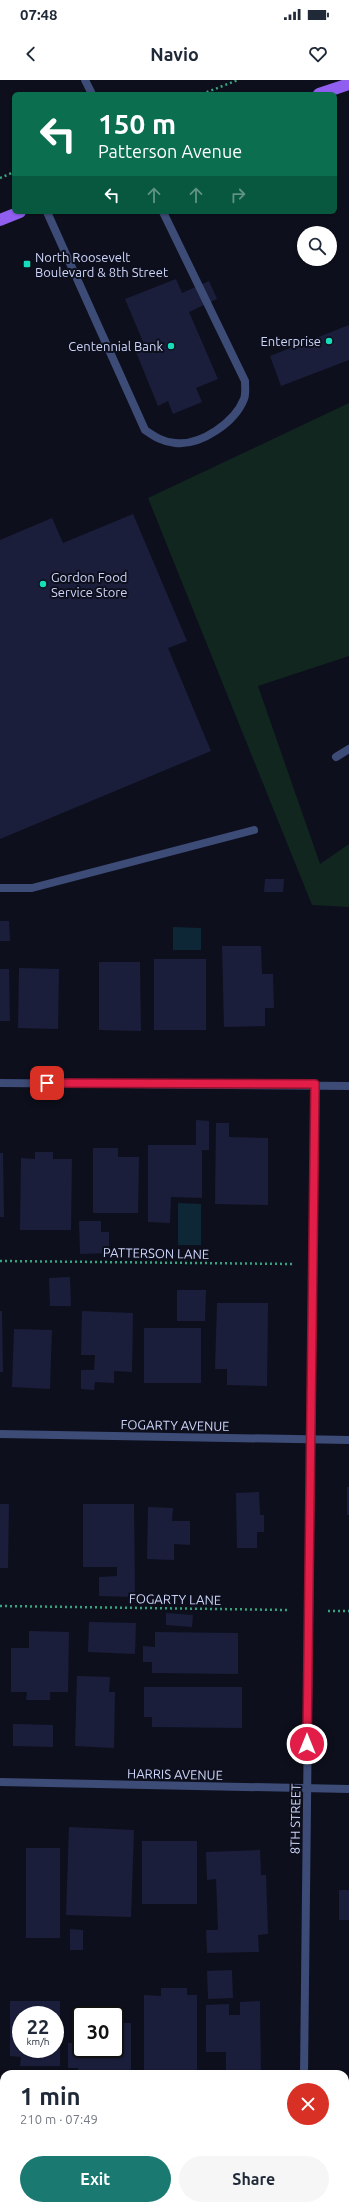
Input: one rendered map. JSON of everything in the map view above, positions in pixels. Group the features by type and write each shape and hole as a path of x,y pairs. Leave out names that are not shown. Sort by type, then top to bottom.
{"main road":[{"path":"325,92 349,84"},
{"path":"0,220 15,214"}],"street":[{"path":"85,80 91,92"},
{"path":"49,214 145,430 158,439 177,443 192,441 222,428 233,417 244,398 245,381 164,214"},
{"path":"336,757 349,749"},
{"path":"0,888 32,888 254,830"},
{"path":"0,1083 315,1084 349,1086"},
{"name":"8TH STREET","path":"304,2070 309,1439 315,1084"},
{"name":"FOGARTY AVENUE","path":"0,1434 349,1440"},
{"name":"HARRIS AVENUE","path":"0,1782 349,1789"}],"path":[{"path":"207,92 238,80"},
{"path":"0,178 12,173"},
{"name":"PATTERSON LANE","path":"0,1261 312,1264"},
{"name":"FOGARTY LANE","path":"0,1606 349,1611"}],"green space":[{"path":"349,403 349,656 258,686 320,864 349,844 349,907 312,905 148,498"}],"water":[{"path":"173,927 201,928 201,950 173,950"},
{"path":"178,1203 201,1204 201,1245 178,1245"}],"building":[{"name":"Centennial Bank","path":"176,279 182,293 209,281 217,299 189,312 218,379 196,388 202,402 173,414 168,401 158,406 134,347 144,344 125,299"},
{"name":"Enterprise","path":"349,325 349,360 281,386 270,356"},
{"path":"133,514 187,641 168,648 211,751 0,839 0,540 52,518 63,543"},
{"path":"265,879 284,879 283,892 264,892"},
{"path":"0,921 9,921 10,941 0,941"},
{"path":"222,946 261,946 262,974 273,974 274,1008 265,1008 265,1026 224,1027"},
{"path":"154,959 206,959 206,1030 154,1030"},
{"path":"99,962 140,962 141,1031 99,1030"},
{"path":"19,968 59,969 58,1029 18,1028"},
{"path":"0,969 9,969 10,1021 0,1021"},
{"path":"196,1120 209,1121 209,1150 202,1150 202,1198 171,1197 170,1223 148,1222 148,1145 196,1145"},
{"path":"216,1123 229,1123 229,1137 268,1138 268,1205 215,1204"},
{"path":"93,1148 118,1148 118,1157 139,1157 138,1213 93,1213"},
{"path":"35,1152 53,1152 53,1159 72,1159 71,1230 20,1230 21,1158 35,1159"},
{"path":"0,1153 3,1153 4,1217 0,1217"},
{"path":"79,1221 101,1221 101,1232 109,1232 109,1253 80,1254"},
{"path":"70,1277 71,1306 50,1306 49,1278"},
{"path":"177,1290 206,1290 205,1321 177,1321"},
{"path":"217,1303 268,1303 267,1386 227,1385 227,1369 215,1369"},
{"path":"0,1311 2,1311 3,1372 0,1372"},
{"path":"82,1311 133,1313 132,1372 114,1371 114,1383 95,1382 94,1390 81,1389 81,1370 94,1370 95,1355 81,1355"},
{"path":"144,1328 201,1328 201,1383 144,1383"},
{"path":"14,1329 52,1330 50,1389 12,1387"},
{"path":"347,1487 349,1487 349,1515 347,1515"},
{"path":"259,1492 260,1515 264,1515 264,1532 257,1532 257,1548 237,1548 236,1493"},
{"path":"0,1504 9,1504 8,1568 0,1568"},
{"path":"83,1504 134,1504 135,1597 99,1596 99,1577 117,1576 117,1567 83,1567"},
{"path":"148,1507 173,1508 172,1521 190,1521 190,1545 174,1544 174,1560 147,1559"},
{"path":"166,1613 193,1615 192,1627 166,1625"},
{"path":"89,1622 136,1623 135,1654 88,1652"},
{"path":"29,1631 69,1632 68,1692 50,1692 50,1700 26,1700 27,1692 11,1692 11,1648 29,1648"},
{"path":"155,1632 238,1633 238,1674 152,1673 152,1662 143,1662 143,1646 155,1647"},
{"path":"77,1676 110,1677 109,1692 115,1692 114,1748 75,1746"},
{"path":"144,1687 242,1687 242,1728 152,1727 152,1717 144,1717"},
{"path":"13,1724 53,1725 53,1747 13,1746"},
{"path":"69,1827 134,1830 131,1917 66,1915"},
{"path":"142,1841 197,1841 197,1904 142,1904"},
{"path":"26,1848 60,1848 60,1938 26,1938"},
{"path":"260,1850 261,1875 266,1875 268,1934 258,1935 259,1952 207,1953 206,1930 218,1930 216,1879 207,1880 206,1852"},
{"path":"339,1890 349,1890 349,1920 339,1920"},
{"path":"70,1929 83,1930 83,1950 70,1950"},
{"path":"232,1970 233,1998 208,1999 207,1971"},
{"path":"161,1988 187,1988 187,1995 197,1995 197,2070 144,2070 144,1995 161,1996"},
{"path":"10,2001 60,2001 60,2006 12,2006 12,2056 10,2056"},
{"path":"260,2001 261,2070 226,2070 226,2052 206,2052 206,2005 229,2004 229,2015 240,2015 240,2002"},
{"path":"124,2023 131,2023 131,2070 78,2070 78,2068 68,2068 68,2043 72,2043 72,2058 124,2058"},
{"path":"21,2058 60,2058 60,2066 20,2066"}],"place":[{"name":"North Roosevelt Boulevard & 8th Street","path":"27,264"},
{"name":"Enterprise","path":"329,341"},
{"name":"Centennial Bank","path":"171,346"},
{"name":"Gordon Food Service Store","path":"43,584"}],"route":[{"path":"47,1083 315,1084 309,1439 307,1744"}]}
